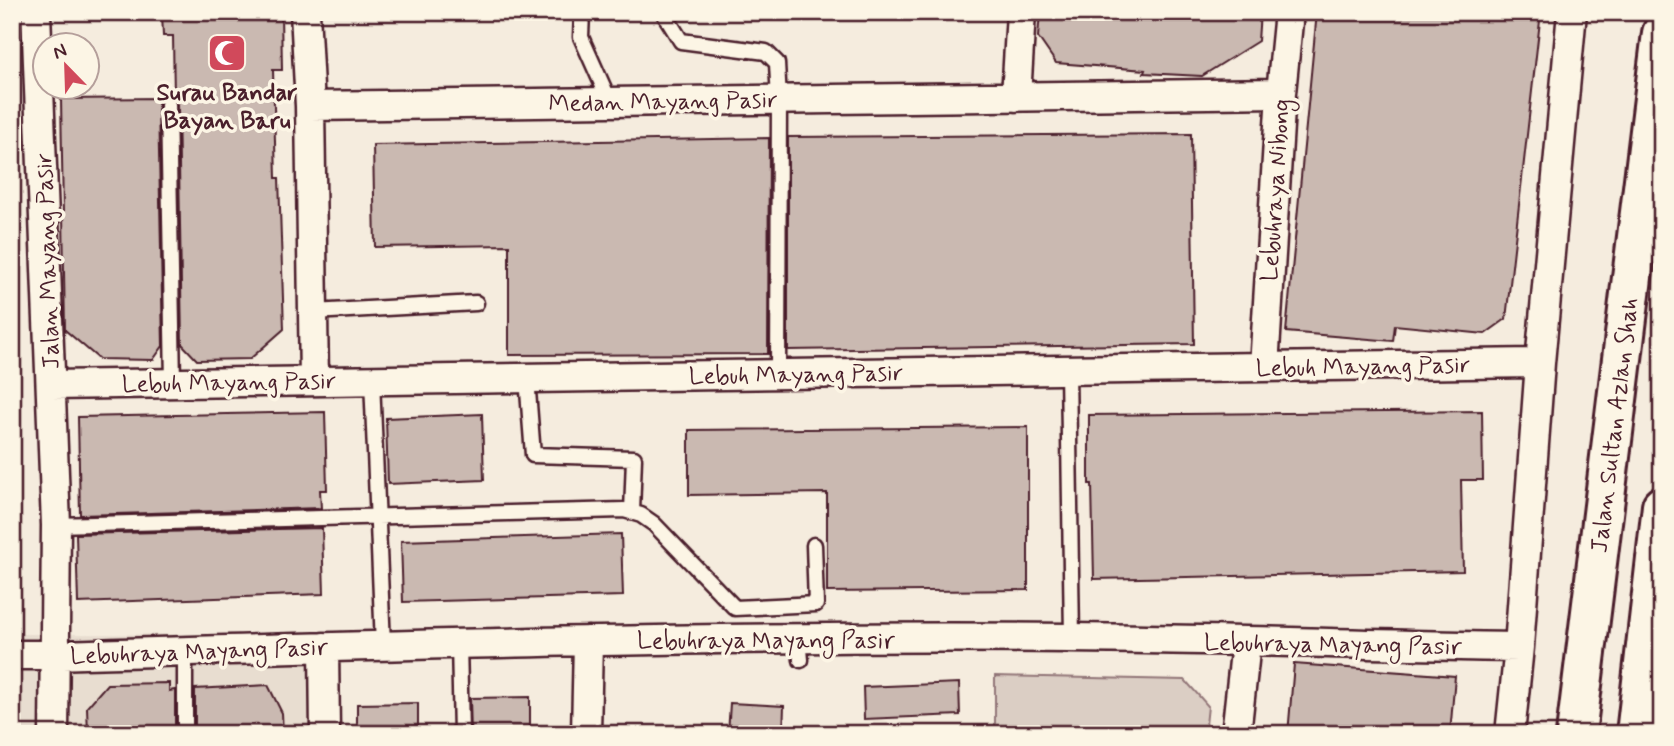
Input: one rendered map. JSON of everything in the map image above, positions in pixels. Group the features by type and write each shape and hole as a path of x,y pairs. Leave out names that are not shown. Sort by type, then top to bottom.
{"highway":[{"name":"Jalan Sultan Azlan Shah","path":"1576,734 1662,33"},
{"path":"1636,734 1662,506"}],"street":[{"name":"Jalan Mayang Pasir","path":"36,12 56,525 54,734"},
{"path":"305,12 310,106 314,381"},
{"path":"1016,97 1021,12"},
{"name":"Lebuhraya Nibong","path":"1264,367 1281,93 1289,12"},
{"path":"1510,734 1572,12"},
{"name":"Medan Mayang Pasir","path":"310,106 1281,93"},
{"name":"Lebuh Mayang Pasir","path":"52,385 1540,363"},
{"name":"Lebuhraya Mayang Pasir","path":"12,655 588,641 800,649 1072,638 1519,648"},
{"path":"586,734 588,641"},
{"path":"1236,734 1246,643"},
{"path":"324,647 326,734"}],"lane":[{"path":"582,12 581,37 610,102"},
{"path":"663,12 681,41 766,52 777,63 778,374"},
{"path":"169,104 173,383"},
{"path":"313,312 476,303"},
{"path":"1068,370 1072,638"},
{"path":"527,378 533,455 634,458 632,512"},
{"path":"372,380 383,645"},
{"path":"56,525 624,510 641,515 654,524 735,608 816,604 814,545"},
{"path":"459,643 461,734"},
{"path":"185,651 185,734"}],"shaded area":[{"path":"12,634 320,635 322,734 12,734"},
{"path":"995,676 1185,680 1208,706 1205,734 995,734"}],"building":[{"path":"162,12 281,12 282,70 273,70 284,329 250,359 197,360 182,344 178,104 174,97 173,36 163,36"},
{"path":"1040,12 1260,12 1258,41 1202,76 1144,73 1145,70 1056,63 1038,37"},
{"path":"1317,12 1541,12 1506,319 1485,334 1395,325 1393,341 1286,332"},
{"path":"160,98 163,346 153,360 99,359 65,330 61,102 102,102 102,99"},
{"path":"1191,134 1194,344 788,350 788,137"},
{"path":"769,138 768,354 509,355 509,245 375,247 373,145"},
{"path":"1482,411 1483,480 1461,480 1463,571 1094,579 1092,484 1089,484 1089,415"},
{"path":"325,412 327,490 320,490 321,508 80,515 78,417"},
{"path":"482,414 484,480 388,484 386,418"},
{"path":"1028,427 1028,590 827,592 827,493 689,495 689,430"},
{"path":"322,528 324,594 78,603 76,534"},
{"path":"621,534 623,596 403,602 401,541"},
{"path":"1294,664 1455,676 1450,734 1288,734"},
{"path":"169,683 169,691 175,690 175,734 88,734 87,707 107,684"},
{"path":"959,683 960,715 864,719 863,687"},
{"path":"268,685 282,713 283,734 195,734 195,689"},
{"path":"530,697 530,734 471,734 470,698"},
{"path":"418,703 418,734 357,734 357,704"},
{"path":"730,703 784,706 783,734 728,734"}],"place":[{"name":"Surau Bandar Bayan Baru","path":"227,53"}]}
